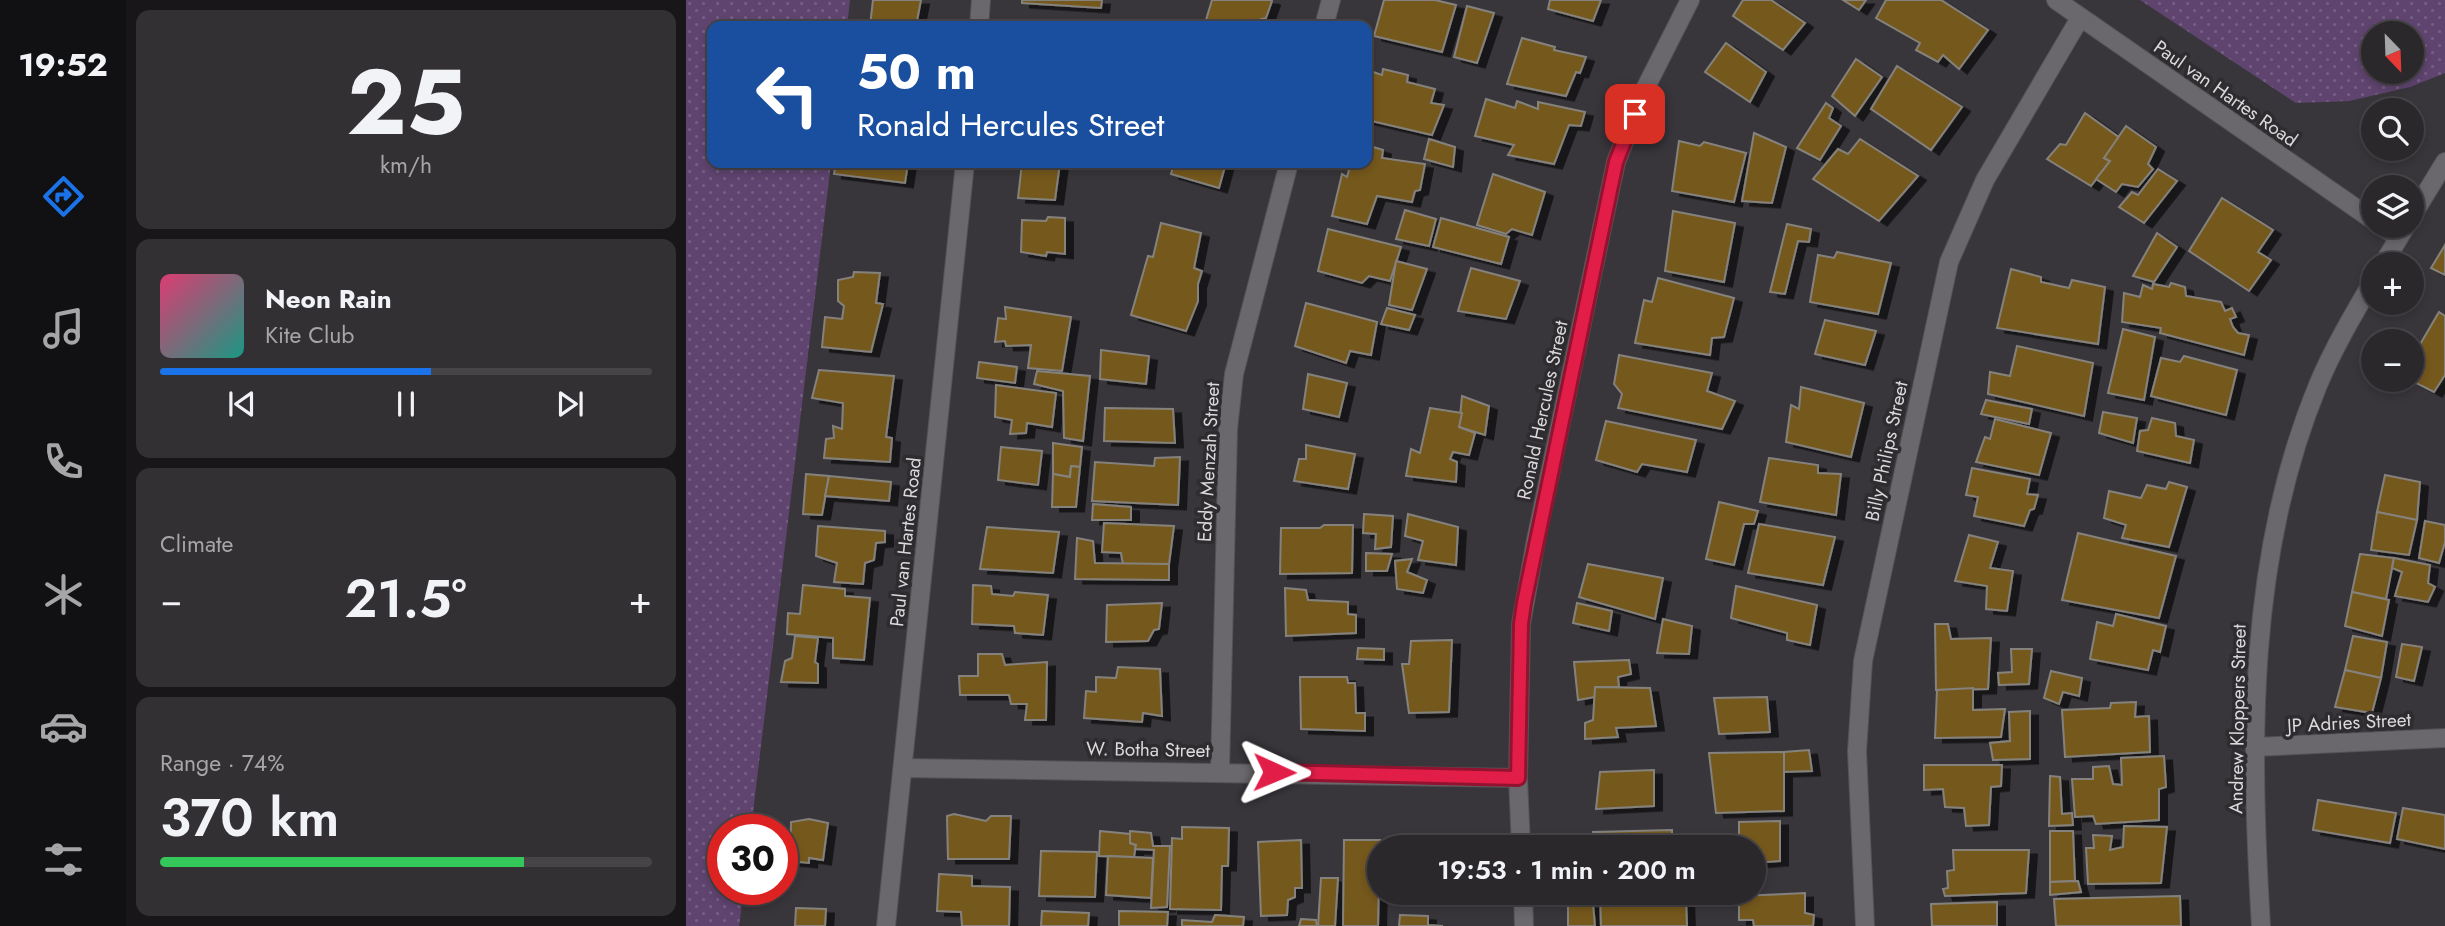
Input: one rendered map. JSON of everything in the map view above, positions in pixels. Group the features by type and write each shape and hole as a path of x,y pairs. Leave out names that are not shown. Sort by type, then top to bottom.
{"street":[{"path":"979,21 981,0"},
{"path":"1325,21 1331,0"},
{"name":"Ronald Hercules Street","path":"1520,835 1518,778 1521,624 1616,162 1645,89 1690,0"},
{"name":"Paul van Hartes Road","path":"2056,0 2361,212"},
{"name":"Billy Philips Street","path":"1865,926 1857,751 1863,661 1949,262 1985,180 2080,18"},
{"path":"2424,196 2445,162"},
{"name":"Paul van Hartes Road","path":"886,926 964,168"},
{"name":"Eddy Menzah Street","path":"1220,771 1230,410 1234,374 1288,168"},
{"name":"Andrew Kloppers Street","path":"2261,926 2255,747 2260,611 2288,474 2318,386 2361,302"},
{"name":"JP Adries Street","path":"2255,747 2445,738"},
{"name":"W. Botha Street","path":"903,768 1220,771 1518,778"},
{"path":"1523,905 1524,926"}],"shaded area":[{"path":"686,0 850,0 848,21 707,21 707,168 830,168 753,814 707,814 707,905 742,905 739,926 686,926"},
{"path":"2140,0 2445,0 2445,73 2424,81 2424,21 2361,21 2361,84 2418,84 2349,101 2296,103"}],"building":[{"path":"873,0 921,0 917,21 871,21"},
{"path":"1022,0 1102,0 1101,8 1022,3"},
{"path":"1212,0 1272,1 1266,18 1260,21 1206,20"},
{"path":"1384,0 1435,0 1456,5 1442,52 1374,36"},
{"path":"1550,0 1601,0 1593,21 1548,9"},
{"path":"1743,0 1771,0 1805,23 1783,50 1733,16"},
{"path":"1843,0 1866,0 1859,10"},
{"path":"1886,0 1941,0 1988,30 1959,69 1943,55 1938,62 1916,50 1920,43 1876,18"},
{"path":"1467,6 1494,13 1477,63 1454,57"},
{"path":"1522,38 1555,47 1554,50 1586,57 1566,96 1507,84"},
{"path":"1726,43 1766,72 1750,102 1705,72"},
{"path":"1856,59 1882,77 1855,116 1832,96"},
{"path":"1897,66 1962,107 1931,150 1871,109"},
{"path":"1383,69 1408,75 1407,82 1435,89 1431,103 1444,105 1432,135 1372,121 1372,72 1382,75"},
{"path":"1486,99 1515,108 1517,101 1538,109 1538,102 1585,112 1581,126 1569,125 1554,164 1508,155 1514,145 1475,136"},
{"path":"1826,103 1833,108 1829,118 1841,126 1820,160 1797,148"},
{"path":"2085,113 2120,138 2104,158 2110,161 2091,186 2047,159 2060,144 2066,145"},
{"path":"2126,126 2156,147 2148,164 2153,169 2138,187 2122,184 2116,192 2096,179 2110,161 2104,158"},
{"path":"1754,133 1786,147 1772,203 1742,201"},
{"path":"1429,139 1455,147 1453,167 1424,159"},
{"path":"1860,139 1918,176 1879,221 1813,179 1838,149 1848,154"},
{"path":"1679,141 1700,146 1704,142 1746,153 1734,202 1672,191"},
{"path":"1372,147 1383,150 1382,158 1425,164 1420,190 1415,191 1412,202 1377,196 1367,224 1332,216 1342,174 1347,177 1350,168 1372,168"},
{"path":"835,168 907,168 905,183 834,174"},
{"path":"1021,168 1059,168 1055,200 1018,198"},
{"path":"1173,168 1225,168 1219,188 1171,174"},
{"path":"2158,169 2177,181 2144,223 2119,207 2132,192 2138,195"},
{"path":"1493,174 1545,192 1532,235 1512,229 1506,234 1477,225"},
{"path":"2222,198 2273,230 2258,252 2271,260 2249,291 2189,251"},
{"path":"1405,210 1436,219 1429,246 1396,239"},
{"path":"1673,211 1735,223 1724,282 1665,271"},
{"path":"1048,217 1065,218 1065,254 1047,252 1046,256 1021,252 1022,220 1046,221"},
{"path":"1441,218 1509,237 1501,264 1433,247"},
{"path":"1161,223 1201,233 1194,268 1202,271 1198,284 1198,301 1186,331 1131,315 1148,256 1153,257"},
{"path":"1787,224 1811,229 1809,242 1798,241 1785,294 1770,292"},
{"path":"1328,229 1401,247 1390,281 1369,276 1362,283 1318,271"},
{"path":"2157,233 2177,247 2154,282 2133,276"},
{"path":"2445,245 2445,275 2431,268"},
{"path":"1837,252 1891,263 1878,314 1810,302 1818,255 1834,258"},
{"path":"1396,261 1427,269 1412,310 1389,305"},
{"path":"1471,268 1520,281 1506,319 1458,311"},
{"path":"2011,269 2041,277 2041,282 2069,288 2072,280 2105,287 2098,344 1997,328"},
{"path":"854,272 880,273 876,303 883,304 871,352 822,347 825,317 842,319 844,306 838,301 838,280 853,277"},
{"path":"1658,278 1734,298 1724,337 1712,338 1710,355 1635,343 1644,300 1652,302"},
{"path":"2171,283 2185,287 2186,296 2221,302 2225,311 2232,308 2236,317 2230,319 2233,327 2238,333 2249,335 2244,355 2160,333 2161,328 2122,322 2124,293 2140,297 2143,285 2152,289 2153,284 2169,287"},
{"path":"1306,303 1377,322 1371,355 1350,351 1346,363 1295,346"},
{"path":"1005,307 1071,317 1062,371 1028,368 1031,345 1006,346 1005,341 995,342 998,318 1006,319"},
{"path":"1387,308 1415,315 1409,330 1381,324"},
{"path":"2439,312 2445,316 2445,375 2434,392 2424,387 2424,338"},
{"path":"1825,320 1876,331 1865,365 1815,354"},
{"path":"2123,329 2155,337 2144,400 2108,393"},
{"path":"2017,346 2093,363 2084,416 1988,394 1990,372 2010,376"},
{"path":"1101,350 1149,356 1146,384 1100,379"},
{"path":"1619,355 1712,373 1707,391 1735,401 1722,429 1618,408 1622,394 1614,384"},
{"path":"2184,356 2237,370 2226,415 2151,396 2161,358 2180,362"},
{"path":"979,362 1017,367 1015,383 977,378"},
{"path":"819,370 894,376 886,437 892,438 890,462 824,458 826,439 834,438 833,426 842,429 843,403 812,398"},
{"path":"1037,371 1090,376 1083,441 1064,438 1063,391 1034,384"},
{"path":"1308,374 1347,383 1339,417 1303,409"},
{"path":"996,385 1056,393 1052,427 1027,423 1026,433 1010,434 1012,420 995,417"},
{"path":"1801,387 1864,403 1851,457 1786,442 1791,405 1799,409"},
{"path":"1462,396 1489,406 1485,435 1459,427"},
{"path":"1986,400 2032,409 2029,424 1981,414"},
{"path":"1105,408 1173,409 1175,443 1104,441"},
{"path":"1430,408 1462,413 1459,427 1475,433 1469,455 1453,452 1450,459 1457,462 1456,482 1406,476 1411,449 1420,453"},
{"path":"2103,412 2137,418 2133,443 2099,433"},
{"path":"2152,418 2175,423 2176,436 2194,440 2190,463 2137,451 2140,431 2148,430"},
{"path":"1995,419 2051,433 2039,475 1976,462 1985,437 1990,439"},
{"path":"1606,421 1696,440 1687,472 1642,464 1637,472 1596,460"},
{"path":"1053,443 1082,447 1080,467 1071,466 1070,477 1053,474"},
{"path":"1306,445 1355,454 1348,489 1294,481 1299,459 1306,459"},
{"path":"1001,447 1042,451 1038,485 998,480"},
{"path":"1180,457 1178,505 1092,501 1095,462 1154,466 1155,458"},
{"path":"1769,458 1818,465 1818,473 1841,474 1836,515 1760,502"},
{"path":"1071,466 1080,467 1076,507 1052,507 1053,474 1070,477"},
{"path":"1972,468 2030,479 2027,494 2038,495 2034,509 2030,510 2024,526 1974,516 1978,497 1966,495"},
{"path":"806,474 829,476 822,515 803,514"},
{"path":"2385,475 2420,482 2417,520 2377,512"},
{"path":"829,476 891,482 889,501 825,496"},
{"path":"2169,482 2187,487 2169,547 2122,538 2126,525 2104,518 2109,491 2141,498 2147,485 2166,489"},
{"path":"1719,502 1758,511 1754,524 1744,524 1734,565 1706,559"},
{"path":"1093,504 1131,507 1131,520 1092,520"},
{"path":"2377,512 2417,520 2409,555 2371,550"},
{"path":"1364,514 1393,516 1391,547 1375,549 1376,534 1363,533"},
{"path":"1408,514 1458,527 1456,565 1418,560 1423,541 1405,536"},
{"path":"2425,521 2445,525 2445,542 2439,563 2419,558"},
{"path":"1104,523 1174,526 1169,564 1123,565 1121,553 1102,552"},
{"path":"1759,524 1835,537 1823,585 1748,573"},
{"path":"1324,525 1353,525 1352,573 1280,574 1281,528 1320,528"},
{"path":"818,526 885,531 885,542 876,543 874,560 865,563 863,584 834,582 837,563 816,556"},
{"path":"987,527 1059,532 1053,573 980,569"},
{"path":"2078,533 2176,556 2159,618 2062,600"},
{"path":"1969,535 1998,542 1990,568 2013,571 2007,611 1986,609 1987,586 1955,581"},
{"path":"1077,538 1093,541 1095,563 1169,564 1169,580 1075,579"},
{"path":"1366,553 1392,554 1387,571 1366,571"},
{"path":"2360,554 2394,558 2386,599 2352,592"},
{"path":"2394,558 2430,565 2428,583 2435,587 2428,602 2395,596 2402,572 2392,568"},
{"path":"1412,559 1407,572 1427,580 1423,593 1397,589 1395,561"},
{"path":"1588,564 1663,578 1655,619 1579,597"},
{"path":"803,585 845,589 845,596 870,598 864,660 833,658 833,638 787,634 788,613 800,614"},
{"path":"973,585 991,586 992,594 1013,596 1015,592 1048,595 1043,635 1015,633 1014,626 972,624"},
{"path":"1736,586 1817,605 1810,645 1787,640 1787,633 1731,618"},
{"path":"1285,588 1306,590 1308,600 1348,602 1348,614 1356,615 1356,633 1286,636"},
{"path":"2352,592 2389,600 2382,636 2345,626"},
{"path":"1162,603 1159,629 1154,630 1148,641 1106,642 1107,605"},
{"path":"1577,603 1612,611 1609,631 1573,623"},
{"path":"2116,614 2166,626 2160,652 2153,650 2148,670 2090,659 2097,622 2113,626"},
{"path":"1663,619 1692,626 1689,654 1657,653"},
{"path":"1935,624 1948,624 1951,639 1991,638 1988,689 1936,690"},
{"path":"795,636 818,638 815,662 818,664 818,683 781,682 785,661 792,658"},
{"path":"2353,636 2387,642 2381,678 2345,670"},
{"path":"1452,640 1449,712 1409,713 1402,664 1409,664 1411,641"},
{"path":"2402,644 2422,647 2414,681 2396,677"},
{"path":"1358,648 1384,649 1384,660 1357,659"},
{"path":"2011,649 2032,649 2029,684 1999,685 1998,673 2012,672"},
{"path":"978,654 1002,654 1005,665 1047,662 1046,720 1025,720 1027,704 1011,704 1009,695 960,695 959,676 978,676"},
{"path":"1629,660 1631,674 1618,677 1619,687 1595,687 1595,697 1578,700 1574,662"},
{"path":"1118,667 1160,669 1162,716 1143,713 1142,722 1084,718 1086,691 1096,692 1096,677 1116,678"},
{"path":"2345,670 2381,678 2372,713 2335,707"},
{"path":"2051,671 2082,678 2079,696 2063,692 2059,704 2044,698"},
{"path":"1300,677 1347,677 1348,683 1355,683 1356,713 1365,713 1365,731 1301,729"},
{"path":"1595,687 1650,688 1656,726 1616,728 1618,737 1585,739 1585,723 1593,720"},
{"path":"1973,688 1973,710 2005,709 2001,737 1935,738 1937,690"},
{"path":"1767,697 1770,732 1719,734 1714,698"},
{"path":"2136,702 2135,717 2149,716 2150,752 2065,757 2062,710 2110,708 2111,703"},
{"path":"2030,711 2030,759 1993,760 1990,743 2010,741 2009,712"},
{"path":"1809,750 1812,771 1783,772 1784,752"},
{"path":"1784,752 1784,811 1716,813 1709,753"},
{"path":"2164,756 2166,787 2159,789 2159,820 2096,824 2093,816 2075,817 2072,779 2093,779 2093,767 2109,766 2113,784 2122,785 2121,758"},
{"path":"1924,765 2002,765 2001,786 1991,787 1989,825 1966,826 1964,808 1945,807 1943,789 1924,790"},
{"path":"1654,770 1654,806 1596,809 1600,772"},
{"path":"2050,776 2060,777 2062,814 2072,813 2073,825 2049,826"},
{"path":"2318,800 2396,813 2390,843 2313,830"},
{"path":"2403,808 2445,815 2445,849 2397,839"},
{"path":"954,814 986,821 991,816 1011,816 1009,859 948,859 947,816"},
{"path":"809,819 828,823 823,860 809,858 809,863 798,862 798,821"},
{"path":"1780,821 1780,861 1766,862 1766,835 1739,835 1739,822"},
{"path":"2124,826 2167,827 2161,883 2088,884 2086,848 2094,848 2093,835 2112,836 2110,850 2123,847"},
{"path":"1182,827 1229,828 1228,866 1222,866 1221,910 1170,909 1172,838 1182,839"},
{"path":"1672,830 1672,835 1593,835 1593,832"},
{"path":"1100,831 1130,834 1130,843 1136,845 1134,857 1099,856"},
{"path":"1130,831 1151,833 1153,846 1170,846 1167,907 1151,908 1154,850 1135,849 1136,845 1130,843"},
{"path":"2050,831 2073,831 2075,881 2050,882"},
{"path":"1301,840 1302,888 1295,888 1295,897 1288,900 1287,915 1261,916 1258,842"},
{"path":"1344,840 1367,840 1367,905 1378,905 1378,926 1343,926"},
{"path":"1953,850 2029,850 2026,893 1945,896 1943,889 1948,888 1947,871 1954,870"},
{"path":"1041,851 1097,852 1095,897 1039,896"},
{"path":"1108,856 1153,858 1151,898 1106,895"},
{"path":"939,874 972,876 972,886 1010,887 1009,926 962,926 961,912 937,911"},
{"path":"1321,878 1338,878 1335,926 1318,926"},
{"path":"2078,881 2081,892 2050,895 2050,882"},
{"path":"1805,893 1805,913 1814,915 1813,926 1754,926 1753,920 1739,920 1739,905 1766,905 1766,895"},
{"path":"2180,896 2181,926 2056,926 2054,899"},
{"path":"1997,902 1997,926 1932,926 1931,904"},
{"path":"1568,905 1593,905 1595,926 1568,926"},
{"path":"1600,905 1686,905 1687,926 1601,926"},
{"path":"796,908 826,909 825,926 795,926"},
{"path":"1042,911 1089,913 1088,926 1041,926"},
{"path":"1119,911 1168,912 1167,926 1119,926"},
{"path":"1215,915 1244,917 1243,926 1182,926 1182,920 1212,922"},
{"path":"1400,915 1428,916 1428,925 1443,926 1399,926"},
{"path":"1301,919 1316,920 1317,926 1299,926"}],"route":[{"path":"1274,772 1518,778 1521,624 1535,540 1616,162 1635,114"}]}
